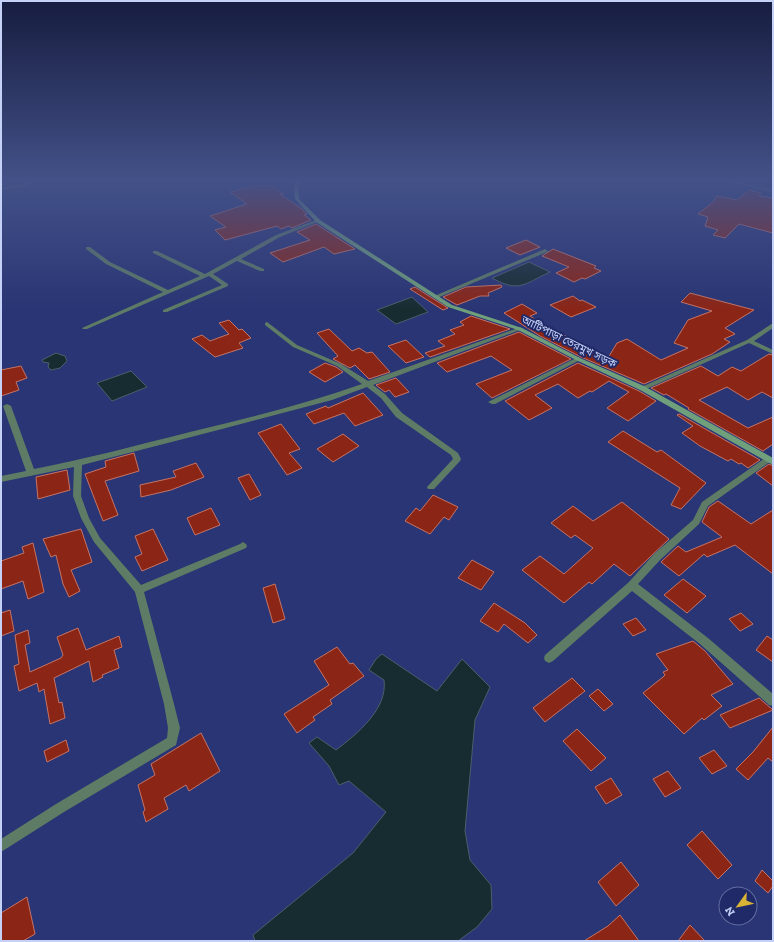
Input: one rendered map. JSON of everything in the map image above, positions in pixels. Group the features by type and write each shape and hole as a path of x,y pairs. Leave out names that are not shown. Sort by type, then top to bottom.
{"main road":[{"name":"আটিপাড়া তেরমুখ সড়ক","path":"321,223 354,242 450,306 520,329 578,359 642,388 770,461"}],"street":[{"path":"85,328 207,275 278,236 313,223"},
{"path":"88,248 108,263 168,292"},
{"path":"435,297 545,251"},
{"path":"155,252 226,285 165,311"},
{"path":"237,259 262,270"},
{"path":"266,324 296,346 339,365 369,385 383,396 399,415 454,453 458,459 431,487"},
{"path":"642,388 749,340 773,325"},
{"path":"1,479 78,463 329,398 369,385 520,329"},
{"path":"749,340 773,352"},
{"path":"492,402 578,359"},
{"path":"7,406 31,473"},
{"path":"549,658 632,585 656,557 696,522 705,504 770,461"},
{"path":"1,846 60,808 172,742 174,728 169,704 139,590 97,540 85,518 77,496 78,463"},
{"path":"139,590 243,546"},
{"path":"632,585 704,641 773,701"}],"shaded area":[{"path":"529,262 550,272 527,283 515,286 501,283 492,278"},
{"path":"412,297 428,312 396,324 377,310"},
{"path":"56,353 65,356 67,361 60,368 51,370 48,367 49,363 43,362 42,360"},
{"path":"131,371 147,387 112,401 97,383"},
{"path":"382,654 437,691 462,659 490,687 475,720 465,831 470,860 491,885 492,909 477,927 458,941 255,941 253,935 353,853 386,812 349,781 339,785 329,766 309,743 317,737 336,750 369,720 381,701 384,691 384,680 369,670 376,659"}],"building":[{"path":"220,223 304,223 292,228 289,226 281,229 277,226 225,240 215,230 226,227"},
{"path":"706,223 773,223 773,233 739,224 725,238 713,235 718,230 705,226"},
{"path":"316,224 355,249 334,254 324,247 283,262 270,253 310,240 297,232"},
{"path":"526,240 540,247 520,255 506,248"},
{"path":"553,249 596,266 594,268 601,271 585,279 582,278 574,282 556,273 569,267 542,256"},
{"path":"501,285 502,287 488,293 489,296 480,296 457,305 443,297 466,287"},
{"path":"415,287 448,308 443,310 410,289"},
{"path":"690,293 754,310 725,328 735,334 724,339 730,342 712,354 644,384 581,357 540,336 504,313 522,304 537,313 530,316 544,325 608,358 617,343 627,339 661,360 688,348 674,343 688,320 712,311 681,302"},
{"path":"573,296 580,301 582,300 596,307 571,317 550,305"},
{"path":"471,316 510,329 430,357 425,353 445,346 438,341 455,334 450,330 464,325 460,322"},
{"path":"229,320 239,330 242,329 251,338 239,343 243,348 215,357 192,339 202,335 210,341 229,334 219,323"},
{"path":"329,329 352,351 359,348 367,353 372,352 390,372 369,379 355,365 350,368 333,359 338,356 317,333"},
{"path":"519,332 571,359 492,398 476,384 512,370 491,356 447,372 437,363"},
{"path":"406,340 424,357 406,363 388,346"},
{"path":"769,354 773,355 773,398 762,392 748,400 727,387 699,400 748,428 773,417 773,444 763,451 688,409 689,408 666,394 664,395 651,388 701,366 718,376 732,367 741,371"},
{"path":"325,363 336,367 343,372 325,382 309,372"},
{"path":"578,363 639,391 656,401 628,421 607,408 629,392 609,381 592,392 590,391 578,398 558,384 535,395 552,408 529,420 505,401"},
{"path":"21,366 27,378 16,382 19,390 1,396 1,370"},
{"path":"396,378 409,392 395,397 389,390 385,392 376,385"},
{"path":"363,393 383,415 355,426 344,413 314,424 306,414 326,406 328,408"},
{"path":"679,414 760,460 748,468 731,459 728,461 700,446 682,433 693,426 677,415"},
{"path":"281,424 300,449 289,453 302,468 287,475 258,433"},
{"path":"623,431 657,452 661,450 706,483 681,509 671,505 680,488 608,442"},
{"path":"343,434 359,446 333,462 317,449"},
{"path":"134,453 139,471 105,481 118,515 103,521 85,474 106,467 105,461"},
{"path":"196,463 204,477 171,490 141,497 140,485 176,477 173,471"},
{"path":"769,464 773,466 773,486 756,473"},
{"path":"67,470 70,490 38,499 36,477"},
{"path":"249,474 261,495 250,500 238,478"},
{"path":"433,495 458,507 449,520 444,517 430,534 405,521 416,508 420,511"},
{"path":"718,501 751,524 773,510 773,574 735,545 707,557 704,554 679,576 661,562 678,546 686,552 722,537 702,522 709,507"},
{"path":"622,502 669,539 630,576 614,564 592,584 589,582 564,603 522,570 540,556 564,574 593,548 575,535 571,538 551,523 573,506 593,521"},
{"path":"211,508 220,525 195,535 187,518"},
{"path":"81,529 92,562 71,570 80,591 69,597 63,584 56,555 51,557 43,539"},
{"path":"153,529 168,560 142,571 135,557 142,554 135,536"},
{"path":"33,543 44,592 28,599 23,581 1,589 1,561 24,553 22,547"},
{"path":"472,560 494,572 481,590 458,578"},
{"path":"683,579 706,596 687,613 664,595"},
{"path":"275,584 285,619 273,623 263,588"},
{"path":"494,603 525,623 537,635 528,643 504,624 498,632 480,621"},
{"path":"10,610 14,631 1,636 1,613"},
{"path":"741,613 753,624 740,631 729,619"},
{"path":"636,618 646,630 633,636 623,624"},
{"path":"78,628 86,650 119,636 122,647 114,650 119,668 102,675 103,677 93,682 89,661 54,678 59,703 62,702 65,718 50,724 44,689 39,692 37,683 19,691 14,666 19,664 15,635 28,630 30,643 25,645 30,672 61,658 63,655 57,637"},
{"path":"767,636 773,640 773,662 756,650"},
{"path":"693,641 705,651 733,684 711,695 722,706 704,720 702,718 684,734 643,693 665,675 663,672 668,670 656,654"},
{"path":"337,647 350,664 353,663 364,676 330,700 332,704 313,717 315,720 297,733 284,714 329,685 314,661"},
{"path":"572,678 585,691 545,722 533,708"},
{"path":"598,689 613,704 604,711 589,696"},
{"path":"759,698 773,710 730,728 720,715"},
{"path":"773,727 773,762 768,758 748,780 736,769 753,752"},
{"path":"577,729 606,758 591,771 563,741"},
{"path":"201,733 220,771 189,791 186,785 164,798 168,809 146,822 143,812 145,810 138,785 155,775 151,764"},
{"path":"66,740 69,751 47,762 44,751"},
{"path":"714,750 727,766 712,774 699,758"},
{"path":"668,771 681,788 665,797 653,779"},
{"path":"611,778 622,795 606,804 595,787"},
{"path":"702,831 732,865 718,879 687,845"},
{"path":"621,862 639,885 616,906 598,882"},
{"path":"762,870 773,881 773,886 768,893 755,881"},
{"path":"27,897 35,934 23,941 1,941 1,913"},
{"path":"620,915 639,941 584,941 608,926"},
{"path":"690,925 705,941 678,941"}]}
